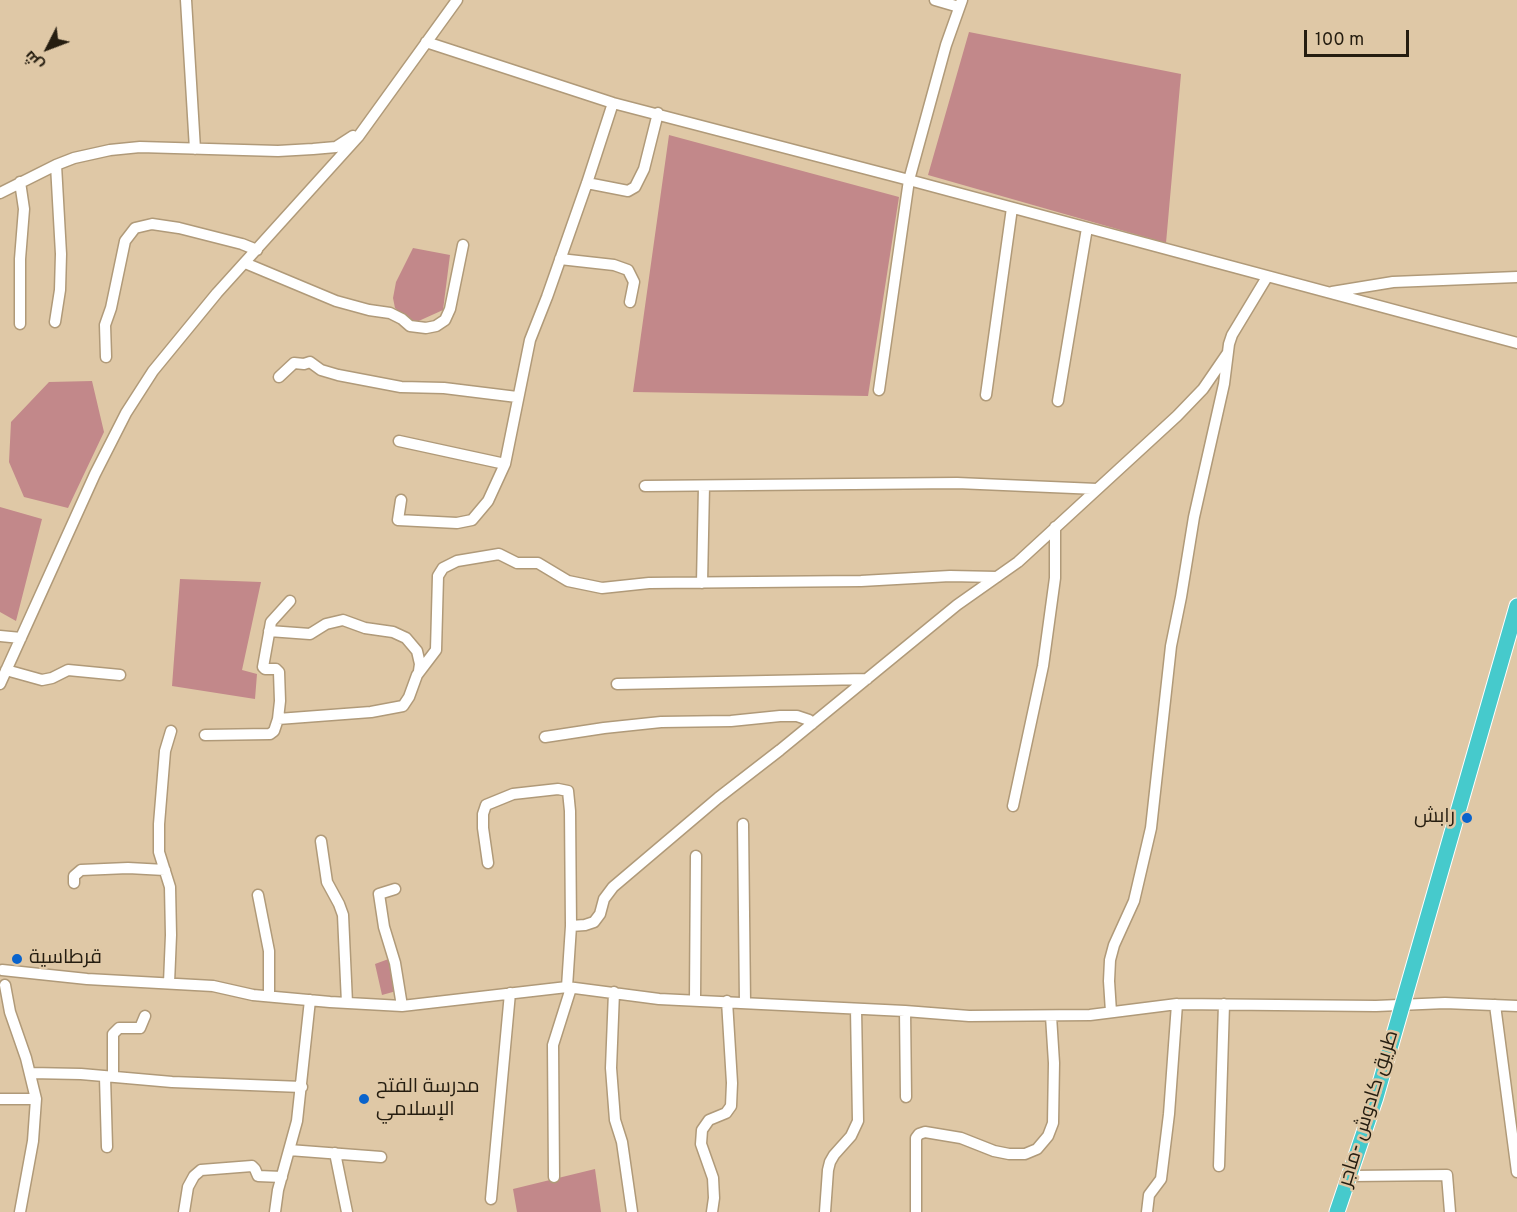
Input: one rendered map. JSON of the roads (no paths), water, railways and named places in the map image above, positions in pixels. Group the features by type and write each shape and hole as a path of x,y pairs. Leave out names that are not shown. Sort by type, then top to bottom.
{"highway":[{"name":"طريق كادوش -ماجر","path":"1337,1212 1351,1176 1402,1006 1517,606"}],"street":[{"path":"186,0 195,149"},
{"path":"0,684 83,498 126,413 167,352 353,143 457,0"},
{"path":"879,390 909,180 946,45 960,3 935,0"},
{"path":"426,42 613,103 658,113 1517,343"},
{"path":"401,500 398,520 466,522 477,516 488,501 505,464 530,340 587,183 613,103"},
{"path":"587,183 628,191 635,187 644,169 658,113"},
{"path":"0,193 56,165 85,155 125,148 278,151 329,148 340,146 364,129"},
{"path":"55,322 60,290 61,254 56,165"},
{"path":"20,182 24,209 20,259 20,324"},
{"path":"986,395 1012,208"},
{"path":"106,357 105,325 125,241 135,228 152,224 179,228 257,250"},
{"path":"1058,402 1087,228"},
{"path":"245,262 336,301 390,313 410,326 426,328 436,326 445,320 450,309 463,246"},
{"path":"560,259 614,265 628,270 634,282 630,302"},
{"path":"1111,1012 1108,981 1110,960 1114,945 1134,901 1151,828 1171,646 1194,518 1224,384 1227,354 1232,335 1267,277"},
{"path":"1326,292 1393,282 1517,277"},
{"path":"571,926 594,922 600,914 604,899 613,887 718,798 957,605 1018,562 1177,416 1203,388 1227,354"},
{"path":"279,377 294,363 310,362 321,370 338,375 401,387 444,388 517,397"},
{"path":"399,441 505,464"},
{"path":"645,486 957,483 1097,489"},
{"path":"702,583 704,486"},
{"path":"1013,806 1043,666 1055,578 1055,527"},
{"path":"419,671 436,650 438,576 443,568 457,561 499,554 517,563 538,563 575,583 602,588 649,583 861,581 950,576 997,577"},
{"path":"205,735 270,734 274,731 280,701 279,672 276,669 263,667 272,620 290,602"},
{"path":"269,631 310,633 326,624 343,620 365,628 393,632 406,638 417,651 420,664 406,701 400,707 371,712 278,719"},
{"path":"0,636 21,638"},
{"path":"6,670 42,680 68,670 120,675"},
{"path":"617,684 867,679"},
{"path":"545,737 661,722 731,721 780,716 805,718 812,724"},
{"path":"170,983 170,887 159,852 160,798 165,751 171,731"},
{"path":"488,863 483,828 483,814 486,805 513,794 558,789 568,791 571,926 569,988 553,1045 554,1178"},
{"path":"743,824 745,1003"},
{"path":"321,841 327,882 343,915 347,1003"},
{"path":"695,1000 696,856"},
{"path":"74,883 74,876 81,870 128,868 165,870"},
{"path":"395,889 379,894 402,1006"},
{"path":"258,895 269,951 269,996"},
{"path":"1,969 87,980 213,986 269,996 402,1006 569,988 659,999 969,1016 1051,1016 1177,1004 1402,1006 1445,1003 1517,1006"},
{"path":"1,969 7,977 4,986 10,1012 36,1099 33,1141 20,1212"},
{"path":"4,986 29,974"},
{"path":"614,992 611,1068 615,1120 622,1142 632,1212"},
{"path":"491,1199 510,993"},
{"path":"0,1000 10,1012"},
{"path":"275,1212 278,1190 297,1121 310,1000"},
{"path":"712,1212 713,1178 701,1144 702,1130 709,1120 726,1113 731,1106 727,1001"},
{"path":"1147,1212 1149,1195 1161,1179 1169,1114 1177,1004"},
{"path":"1219,1166 1224,1004"},
{"path":"1495,1005 1517,1172"},
{"path":"825,1212 830,1162 851,1136 858,1121 856,1009"},
{"path":"905,1011 906,1097"},
{"path":"107,1146 113,1034 119,1028 140,1028 145,1016"},
{"path":"916,1212 916,1146 919,1134 925,1132 961,1138 994,1151 1009,1154 1025,1154 1037,1149 1048,1136 1053,1123 1054,1063 1051,1016"},
{"path":"30,1074 302,1087"},
{"path":"0,1099 36,1099"},
{"path":"289,1150 381,1157"},
{"path":"335,1154 347,1212"},
{"path":"184,1212 188,1187 194,1176 201,1170 252,1166 258,1176 282,1178"},
{"path":"1351,1176 1447,1175 1449,1212"}],"place":[{"name":"رابش","path":"1467,818"},
{"name":"قرطاسية","path":"17,959"},
{"name":"مدرسة الفتح الإسلامي","path":"364,1099"}]}
